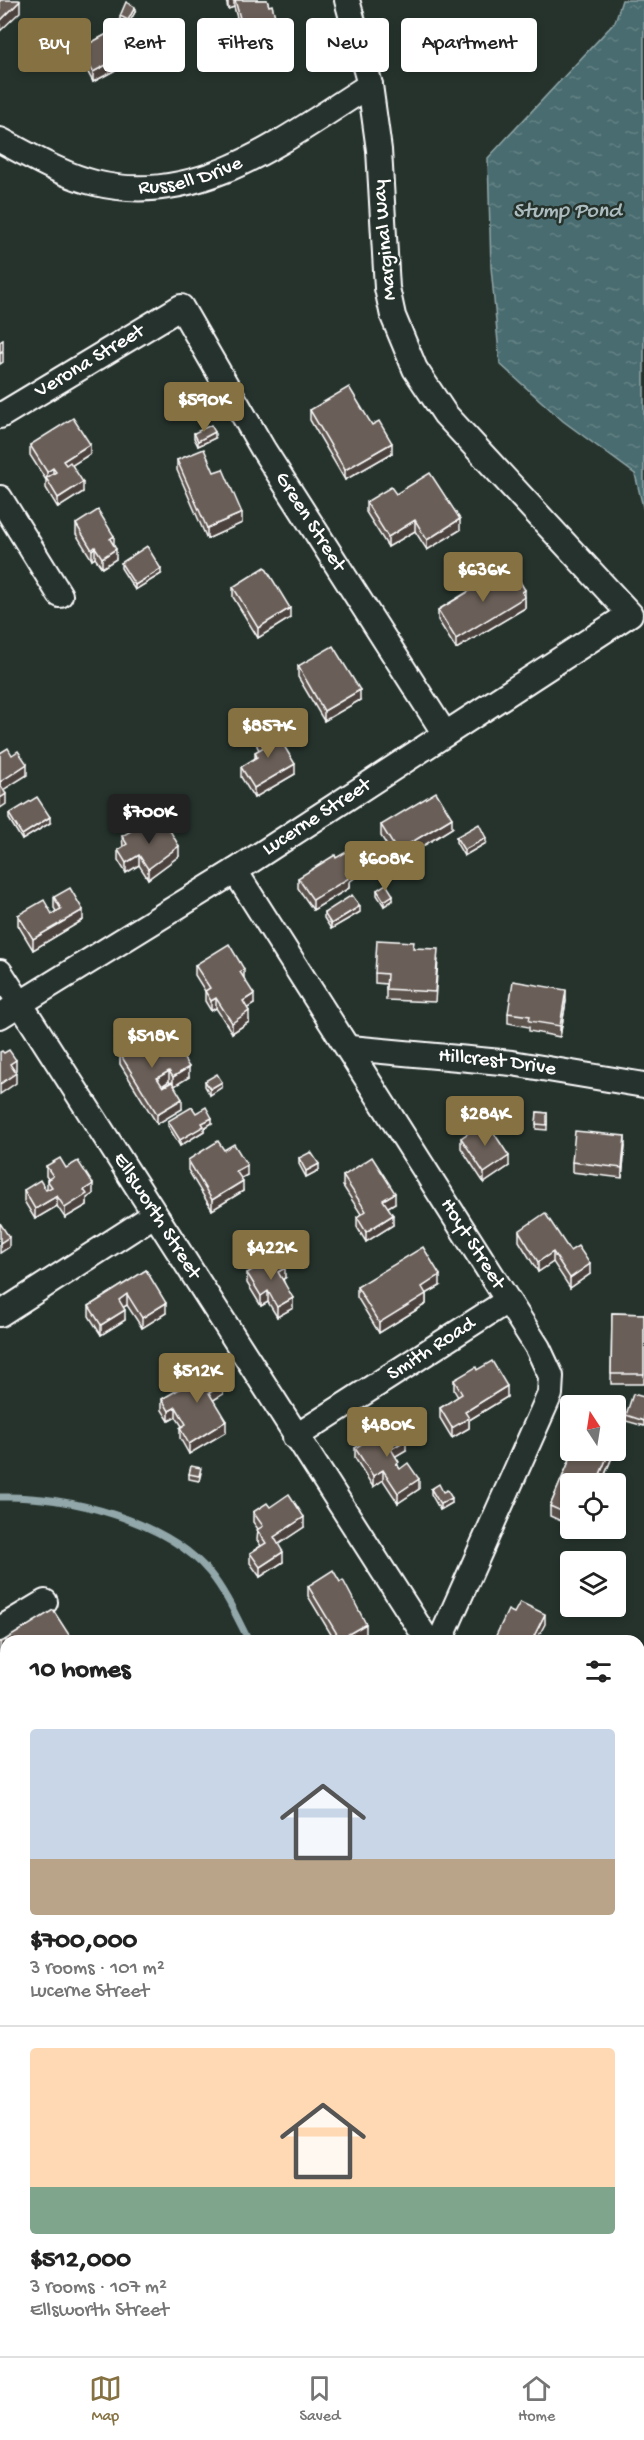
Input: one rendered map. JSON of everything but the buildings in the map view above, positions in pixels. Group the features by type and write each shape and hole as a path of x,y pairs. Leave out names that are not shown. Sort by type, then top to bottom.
{"street":[{"name":"Marginal Way","path":"347,0 370,85 379,150 387,288 393,316 415,369 445,414 630,614"},
{"name":"Russell Drive","path":"0,140 72,176 96,183 121,188 170,187 207,179 230,169 370,85"},
{"name":"Verona Street","path":"0,416 181,307"},
{"name":"Green Street","path":"181,307 263,448 445,734"},
{"path":"0,498 60,595"},
{"name":"Lucerne Street","path":"10,1010 235,871 630,614"},
{"name":"Hoyt Street","path":"235,871 350,1048 548,1368 550,1395 443,1635"},
{"name":"Ellsworth Street","path":"0,972 10,1010 154,1215 424,1635"},
{"name":"Hillcrest Drive","path":"350,1048 512,1063 644,1085"},
{"path":"0,1314 154,1215"},
{"name":"Smith Road","path":"295,1437 507,1301"},
{"path":"0,1629 45,1602"}],"water":[{"name":"Stump Pond","path":"622,0 644,0 644,511 635,474 563,421 500,364 491,267 488,158 615,22"}],"waterway":[{"path":"0,1497 55,1501 84,1506 114,1514 168,1538 191,1554 210,1573 227,1598 246,1635"}]}
